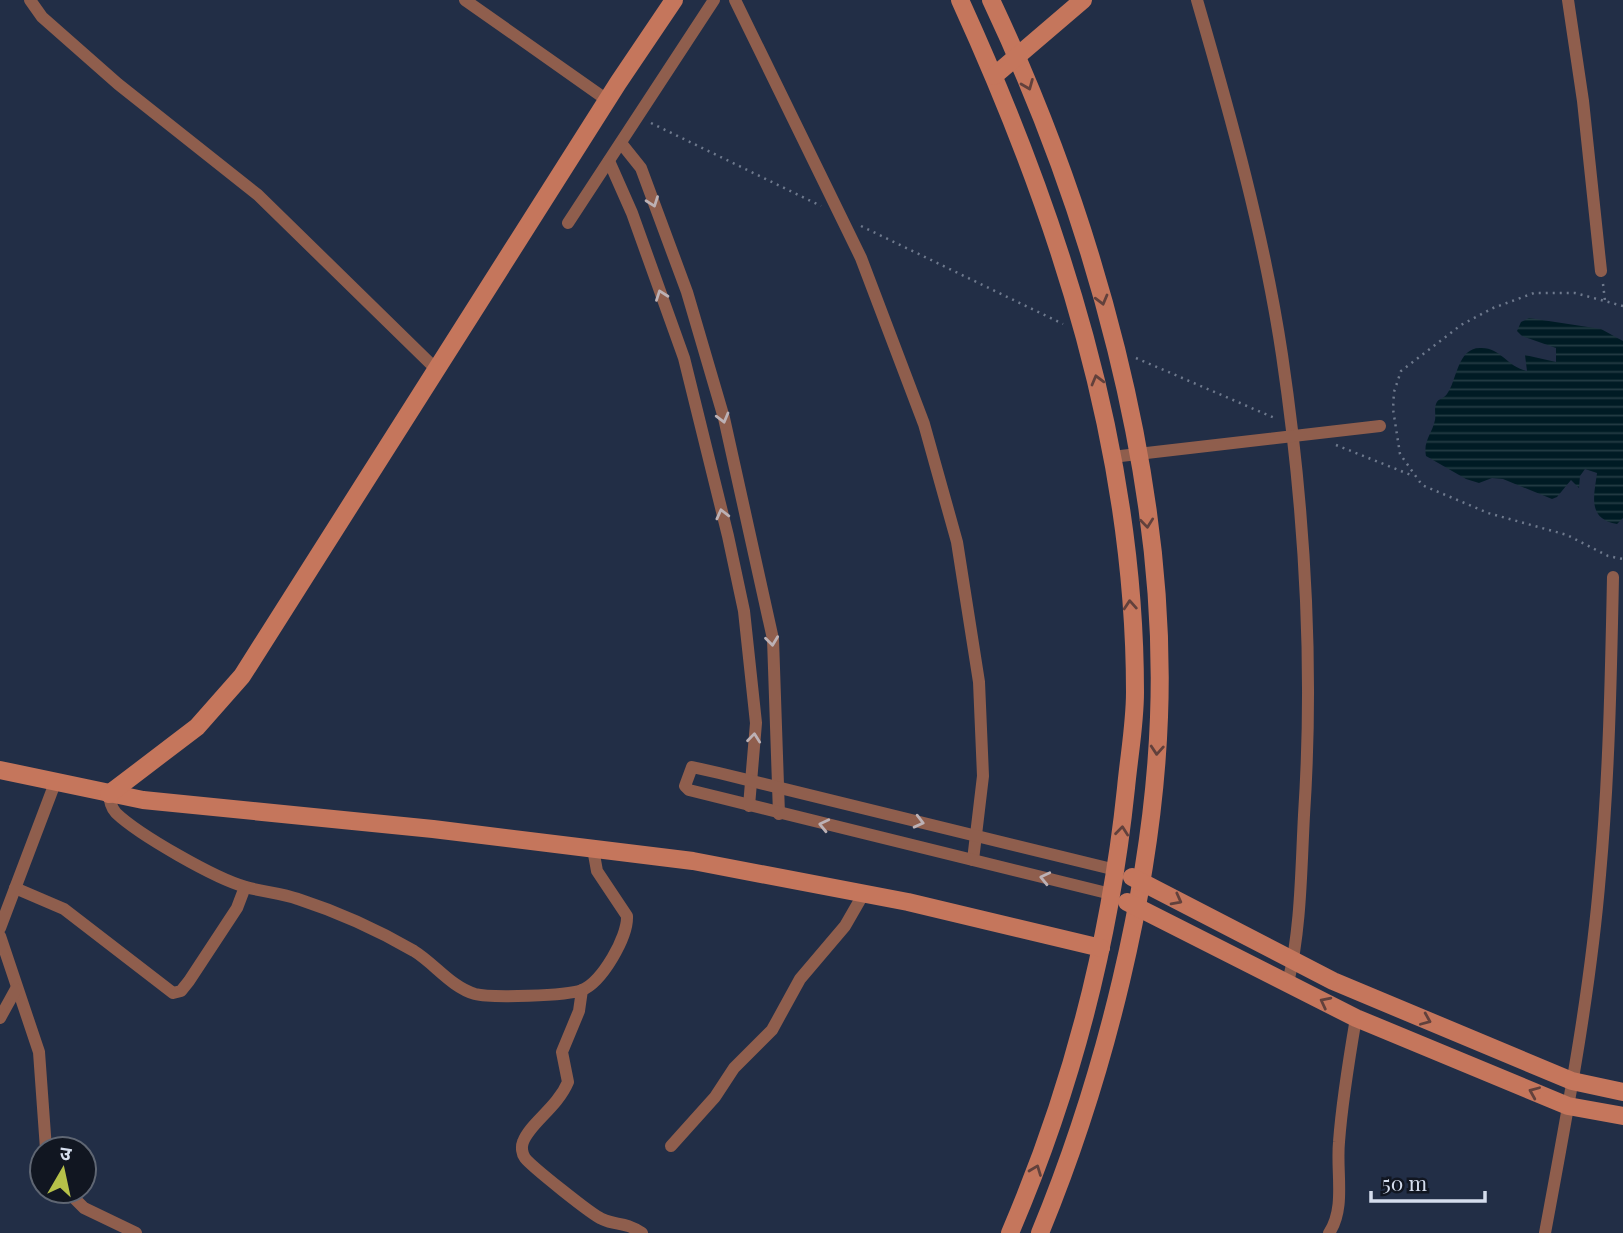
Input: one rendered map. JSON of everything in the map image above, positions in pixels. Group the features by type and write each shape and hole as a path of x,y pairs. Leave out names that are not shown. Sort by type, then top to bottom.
{"street":[{"path":"30,0 42,17 118,84 258,195 438,371"},
{"path":"465,0 607,100"},
{"path":"109,794 197,727 242,676 438,371 607,100 674,0"},
{"path":"568,223 714,0"},
{"path":"735,0 861,258 924,424 957,542 979,682 983,776 973,860"},
{"path":"960,0 994,76 1054,234 1078,307 1101,394 1130,593 1135,694 1116,870 1101,948 1056,1118 1010,1233"},
{"path":"991,0 1017,58 1087,244 1114,348 1147,522 1159,660 1154,791 1135,907 1096,1077 1040,1233"},
{"path":"994,76 1083,0"},
{"path":"1197,0 1257,226 1282,354 1291,431 1307,656 1307,716 1306,787 1293,961 1288,984"},
{"path":"1568,0 1583,101 1601,271"},
{"path":"621,143 640,167 687,292 724,418 773,639 779,814"},
{"path":"609,161 632,213 684,358 728,536 744,611 756,723 748,806"},
{"path":"1112,457 1291,431 1380,426"},
{"path":"1545,1233 1572,1081 1600,876 1611,717 1614,577"},
{"path":"1623,1091 1572,1081 1333,981 1116,870 692,767 685,786 689,790 779,814 1111,894 1356,1018 1568,1106 1623,1116"},
{"path":"0,770 109,794 693,861 864,893 1101,948"},
{"path":"0,928 55,783"},
{"path":"109,794 116,812 132,825 245,887 318,905 382,933 417,953 451,980 477,994 546,995 582,990"},
{"path":"593,849 597,871 624,909 627,925 610,962 582,990 579,1011 562,1052 568,1082 552,1109 530,1131 522,1150 523,1157 535,1168 599,1217 622,1222 642,1233"},
{"path":"15,888 64,909 173,993 181,991 189,981 237,908 245,887"},
{"path":"671,1146 715,1097 734,1068 772,1030 800,979 845,926 864,893"},
{"path":"0,936 3,952 39,1052 45,1135"},
{"path":"0,1018 16,989"},
{"path":"1329,1233 1335,1224 1339,1206 1339,1143 1356,1018"},
{"path":"81,1205 136,1233"}],"path":[{"path":"1623,306 1575,293 1534,293 1493,308 1461,325 1440,344 1413,359 1401,371 1394,392 1393,410 1400,454 1422,485 1516,522 1567,535 1608,556 1623,559"},
{"path":"1114,348 1291,431"},
{"path":"1334,444 1415,476"}],"water":[{"path":"1529,318 1601,329 1623,341 1623,518 1617,524 1607,521 1597,512 1594,498 1597,473 1585,469 1580,476 1579,488 1571,480 1557,497 1552,499 1503,479 1492,478 1479,483 1466,479 1426,456 1436,404 1447,394 1462,359 1472,349 1493,351 1514,366 1527,371 1525,355 1556,362 1556,348 1522,336 1517,331 1521,322"}]}
